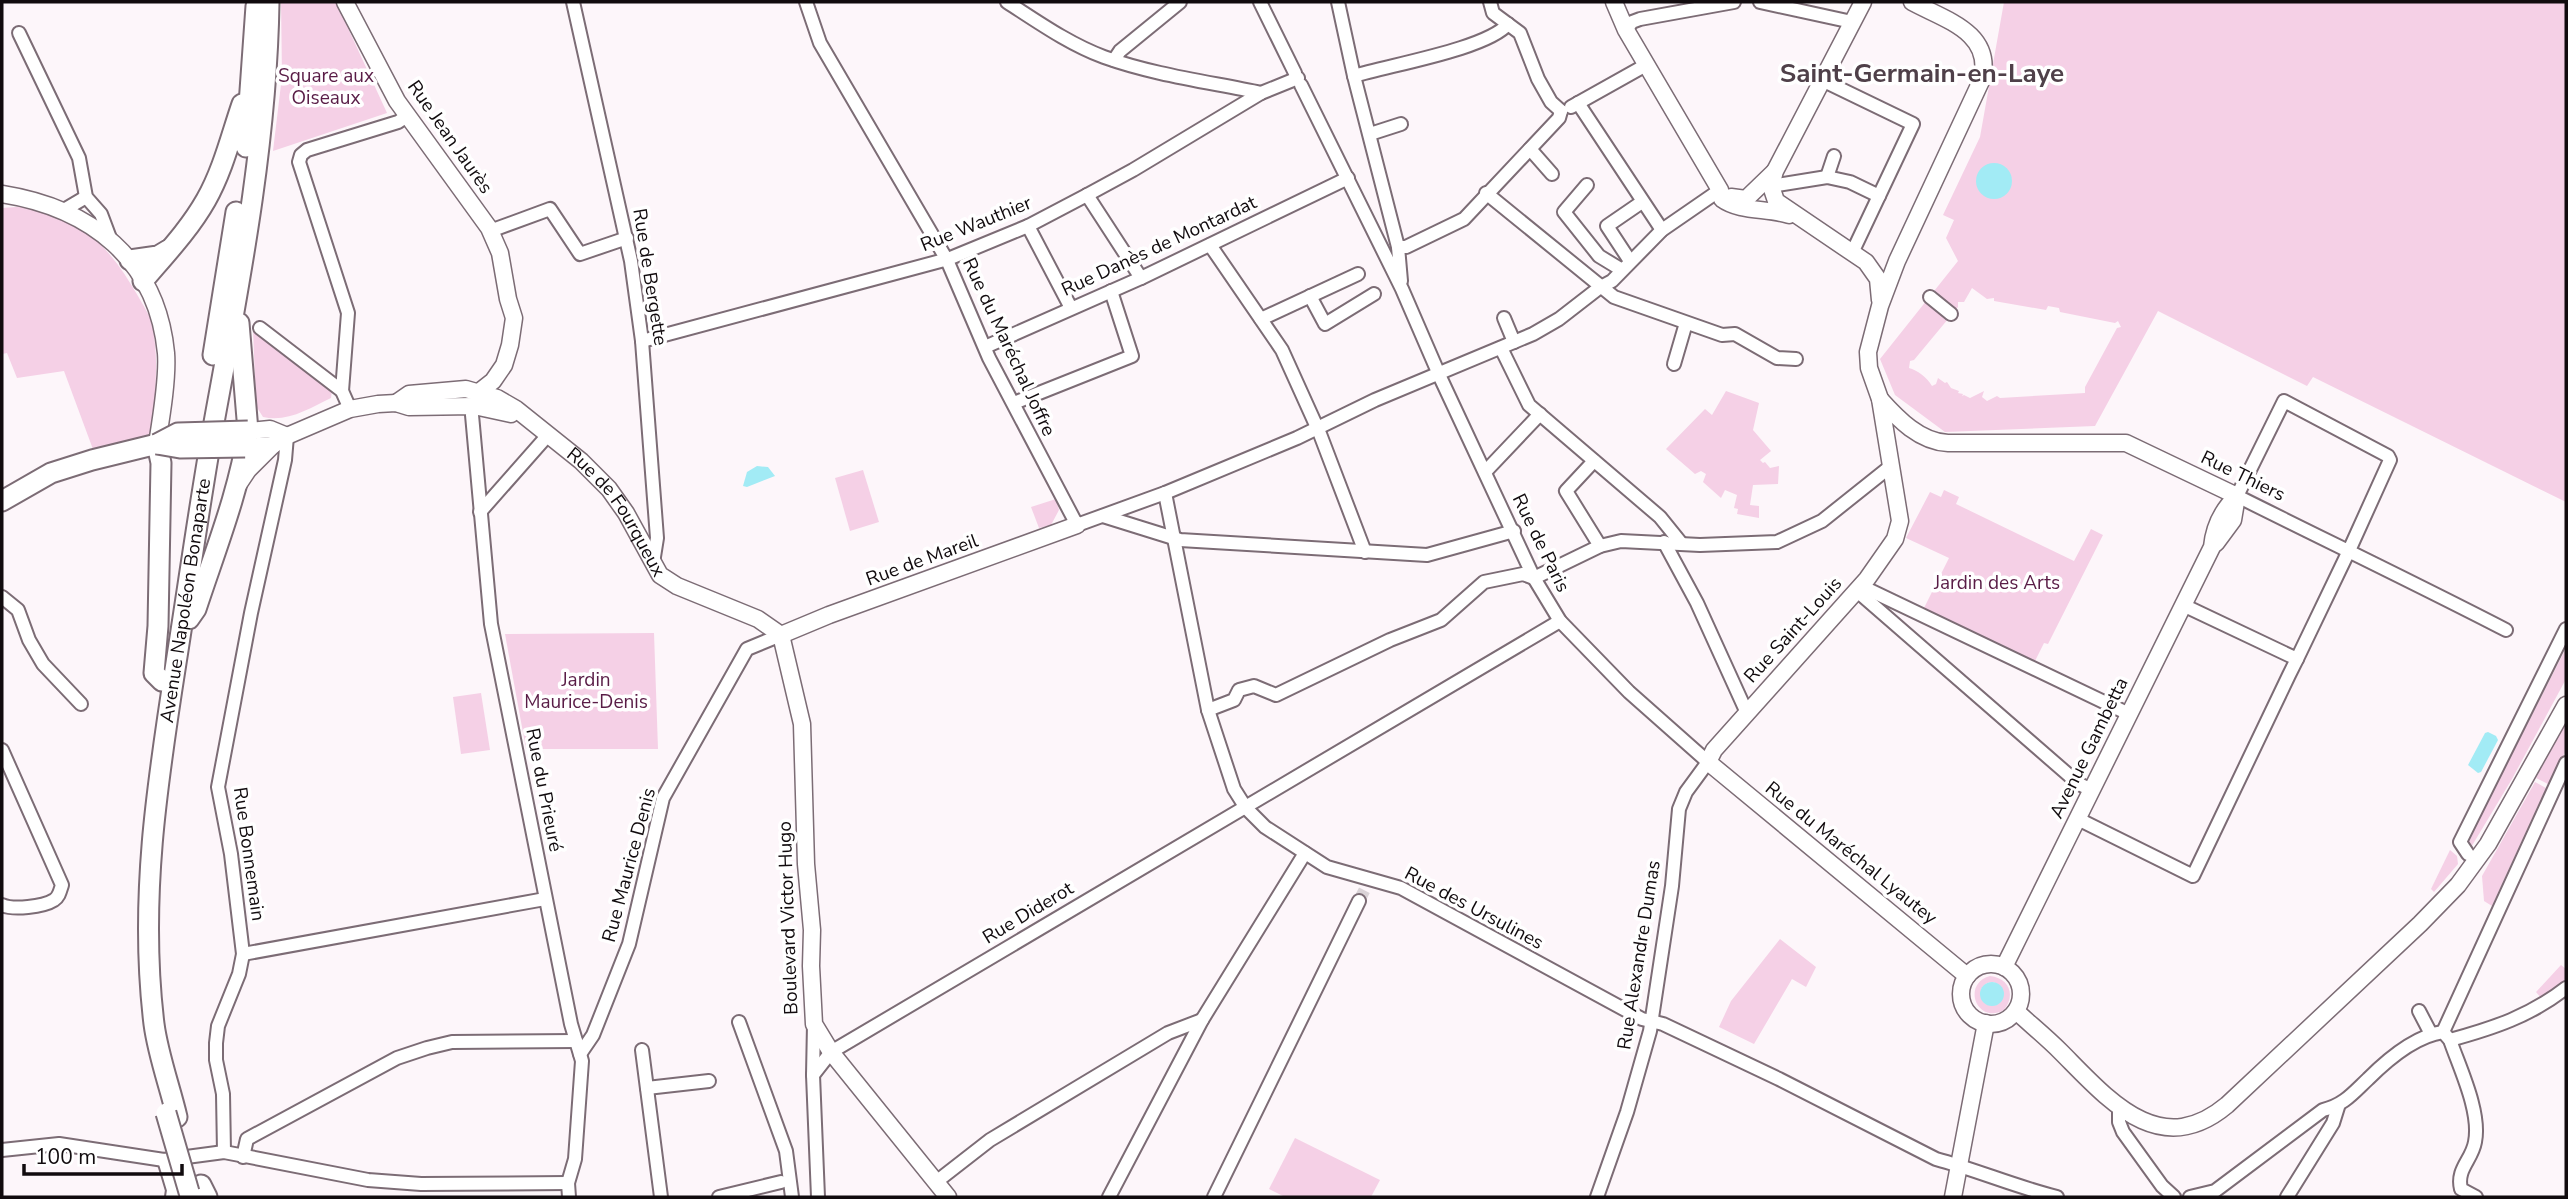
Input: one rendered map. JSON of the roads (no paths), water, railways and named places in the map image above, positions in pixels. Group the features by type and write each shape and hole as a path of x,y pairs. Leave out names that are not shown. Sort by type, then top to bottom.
{"main road":[{"name":"Avenue Napoléon Bonaparte","path":"172,1115 151,1051 141,992 136,878 140,821 247,145 256,2"},
{"name":"Avenue Napoléon Bonaparte","path":"192,1194 154,1026 149,935 152,823 207,459 236,300 266,78 268,2"},
{"name":"Rue Jean Jaurès","path":"345,2 388,86 490,231 500,253 508,299 497,358 486,374 477,399"},
{"path":"1604,2 1626,30"},
{"path":"1614,2 1646,65 1727,194 1746,199 1772,177 1863,2"},
{"path":"1891,466 1880,399 1869,368 1868,352 1880,306 1897,261 1982,79 1984,67 1982,51 1972,35 1912,2"},
{"path":"143,281 196,216 217,178 249,85"},
{"path":"1772,177 1776,201 1796,216 1866,262 1882,266 1897,261"},
{"path":"2,194 28,198 64,210 110,237 130,260 143,281 162,328 166,355 157,444 160,463 158,626 154,673 162,681"},
{"path":"1727,194 1722,199 1728,204 1775,210 1796,216"},
{"path":"2,201 28,198"},
{"path":"130,260 158,256 172,247"},
{"path":"1866,262 1878,279 1880,306"},
{"path":"181,628 196,609 247,439 236,300"},
{"name":"Rue de Fourqueux","path":"2,501 51,473 92,460 157,444 180,448 247,439 280,440 350,409 396,403 409,394 456,389 477,399 498,398 581,461 626,513 660,575 670,583 758,620 781,635"},
{"path":"1880,399 1911,429"},
{"path":"1885,431 1911,429"},
{"name":"Rue Thiers","path":"1911,429 1926,439 1941,443 2126,443 2237,496"},
{"path":"234,489 248,470 280,440"},
{"name":"Rue Saint-Louis","path":"1708,762 1714,750 1885,556 1895,539 1900,520 1891,466"},
{"name":"Avenue Gambetta","path":"2004,967 2212,547 2213,534 2225,507 2237,496"},
{"name":"Rue de Mareil","path":"781,635 828,615 1077,525"},
{"name":"Boulevard Victor Hugo","path":"781,635 802,724 814,1024 831,1052 948,1197"},
{"path":"2058,1050 2132,1110 2149,1119 2165,1123 2181,1122 2197,1119 2212,1111 2417,920 2456,878 2494,823 2566,693"},
{"path":"2016,1011 2119,1107 2146,1124 2168,1128 2202,1122 2227,1105 2458,885 2488,844 2566,705"},
{"name":"Rue du Maréchal Lyautey","path":"1708,762 1968,976"},
{"path":"1982,965 2004,967 2017,979 2020,987 2021,995 2016,1011 2003,1021 1986,1023 1971,1015 1962,1000 1961,992 1968,976 1982,965"},
{"path":"1953,1197 1986,1023"}],"street":[{"name":"Rue de Bergette","path":"573,2 627,238 642,341 657,538 653,563"},
{"name":"Rue du Maréchal Joffre","path":"806,2 820,43 947,260 985,347 1077,525"},
{"path":"1007,2 1069,41 1114,60 1261,93"},
{"path":"1114,60 1120,51 1180,2"},
{"name":"Rue de Paris","path":"1260,2 1298,79 1315,122 1348,178 1402,289 1534,578 1560,621 1629,692 1708,762"},
{"path":"1338,2 1398,247 1402,289"},
{"path":"1490,2 1493,13 1520,33 1538,79 1551,102 1561,111"},
{"path":"1626,30 1632,22 1640,19 1734,2"},
{"path":"1760,2 1852,22"},
{"path":"1354,76 1469,45 1502,31 1508,24"},
{"path":"19,33 79,158 86,197 101,214 110,237"},
{"path":"1398,247 1406,247 1464,219 1559,118 1561,111 1646,65"},
{"name":"Rue Wauthier","path":"642,341 947,260 1028,226 1133,170 1261,93 1298,79"},
{"path":"1822,80 1913,124 1852,253"},
{"path":"1578,103 1662,230"},
{"path":"350,409 342,391 348,313 299,162 301,155 307,150 398,122 407,116"},
{"path":"1370,134 1401,124"},
{"path":"1530,149 1552,174"},
{"path":"1827,177 1834,156"},
{"path":"1772,177 1827,177 1850,182 1879,196"},
{"name":"Rue Danès de Montardat","path":"985,347 1141,278 1348,178"},
{"path":"1587,185 1564,212 1599,256 1626,265"},
{"path":"1486,193 1600,288 1633,305 1722,335 1735,334 1777,358 1796,359"},
{"path":"1077,525 1165,493 1318,429 1375,400 1514,342 1559,319 1612,281 1662,230 1727,194"},
{"path":"1087,195 1141,278"},
{"path":"64,210 86,197"},
{"path":"1626,265 1607,226 1642,202"},
{"path":"490,231 550,209 580,254 627,238"},
{"path":"1028,226 1071,308"},
{"path":"1210,245 1282,350 1318,429 1365,552"},
{"path":"1261,319 1358,274"},
{"path":"1014,403 1132,356 1111,291"},
{"path":"1310,296 1325,324 1374,294"},
{"path":"1930,297 1951,314"},
{"path":"1504,318 1514,342"},
{"path":"1674,363 1686,323"},
{"path":"260,328 342,391"},
{"path":"1501,348 1522,394 1540,414 1660,517 1681,543"},
{"name":"Rue du Prieuré","path":"477,399 472,415 491,624 545,899 582,1060 575,1159 568,1183 569,1197"},
{"path":"2078,819 2193,876 2390,460 2388,456 2284,401 2237,496"},
{"path":"1485,472 1540,414"},
{"path":"480,512 548,435"},
{"name":"Rue Bonnemain","path":"224,1152 225,1119 216,1043 218,1026 239,974 243,954 231,854 218,787 251,613 285,460 280,440"},
{"path":"1594,461 1566,491 1600,546"},
{"path":"1208,710 1234,700 1239,691 1254,686 1276,695 1390,640 1441,620 1484,582 1523,575 1534,578 1600,546 1621,541 1777,542 1822,521 1891,466"},
{"path":"1165,493 1208,710 1234,789 1246,808"},
{"name":"Rue Thiers","path":"2237,496 2506,630"},
{"path":"1103,516 1180,540 1427,555 1514,531"},
{"path":"1664,542 1697,603 1747,713"},
{"path":"1859,588 2129,714"},
{"path":"1859,588 2079,783 2092,790"},
{"path":"2,597 18,610 29,640 43,664 81,704"},
{"path":"2183,605 2297,659"},
{"name":"Rue Diderot","path":"831,1052 1560,621"},
{"path":"2468,854 2460,842 2566,629"},
{"name":"Rue Maurice Denis","path":"578,1048 593,1035 629,944 663,799 747,649 781,635"},
{"path":"2,750 62,885 57,898 52,901 16,909 2,905"},
{"name":"Rue Alexandre Dumas","path":"1597,1197 1628,1112 1652,1021 1672,886 1679,809 1686,792 1708,762"},
{"path":"2441,1036 2566,763"},
{"name":"Rue des Ursulines","path":"1246,808 1265,827 1327,867 1368,883 1401,888 1642,1019 1661,1023 1779,1079 1936,1159 1959,1164 2032,1191 2057,1197"},
{"path":"1109,1197 1202,1020 1305,853"},
{"path":"243,954 545,899"},
{"path":"1214,1197 1359,901"},
{"path":"2190,1197 2215,1191 2323,1110 2338,1107 2405,1048 2441,1036 2490,1029 2532,1012 2566,988"},
{"path":"2419,1011 2441,1036 2477,1121 2475,1145 2458,1179 2461,1189 2476,1197"},
{"path":"936,1182 990,1140 1168,1033 1202,1020"},
{"path":"739,1022 786,1151 792,1197"},
{"path":"814,1024 813,1075 818,1197"},
{"path":"243,1157 247,1139 397,1058 452,1042 578,1048"},
{"path":"642,1050 661,1197"},
{"path":"813,1075 831,1052"},
{"path":"647,1088 709,1081"},
{"path":"2119,1107 2119,1122 2123,1132 2162,1186 2174,1197"},
{"path":"2287,1197 2333,1123 2338,1107"},
{"path":"2,1150 59,1144 164,1160 224,1152 368,1180 421,1184 568,1183"},
{"path":"164,1160 173,1190 192,1194"},
{"path":"719,1197 781,1182"}],"water":[{"path":"1994,163 2007,168 2012,181 2007,194 1994,199 1981,194 1976,181 1981,168"},
{"path":"757,466 768,467 775,476 747,487 743,486 747,472"},
{"path":"2488,732 2498,740 2478,773 2468,765"},
{"path":"1992,982 2003,989 2004,994 1997,1005 1992,1006 1981,999 1980,994 1987,983"}],"tunnel":[{"path":"1359,901 1366,887"}],"district":[{"name":"Saint-Germain-en-Laye","path":"1922,73"}],"park label":[{"name":"Square aux Oiseaux","path":"326,87"},
{"name":"Jardin des Arts","path":"1997,583"},
{"name":"Jardin Maurice-Denis","path":"586,691"}]}
